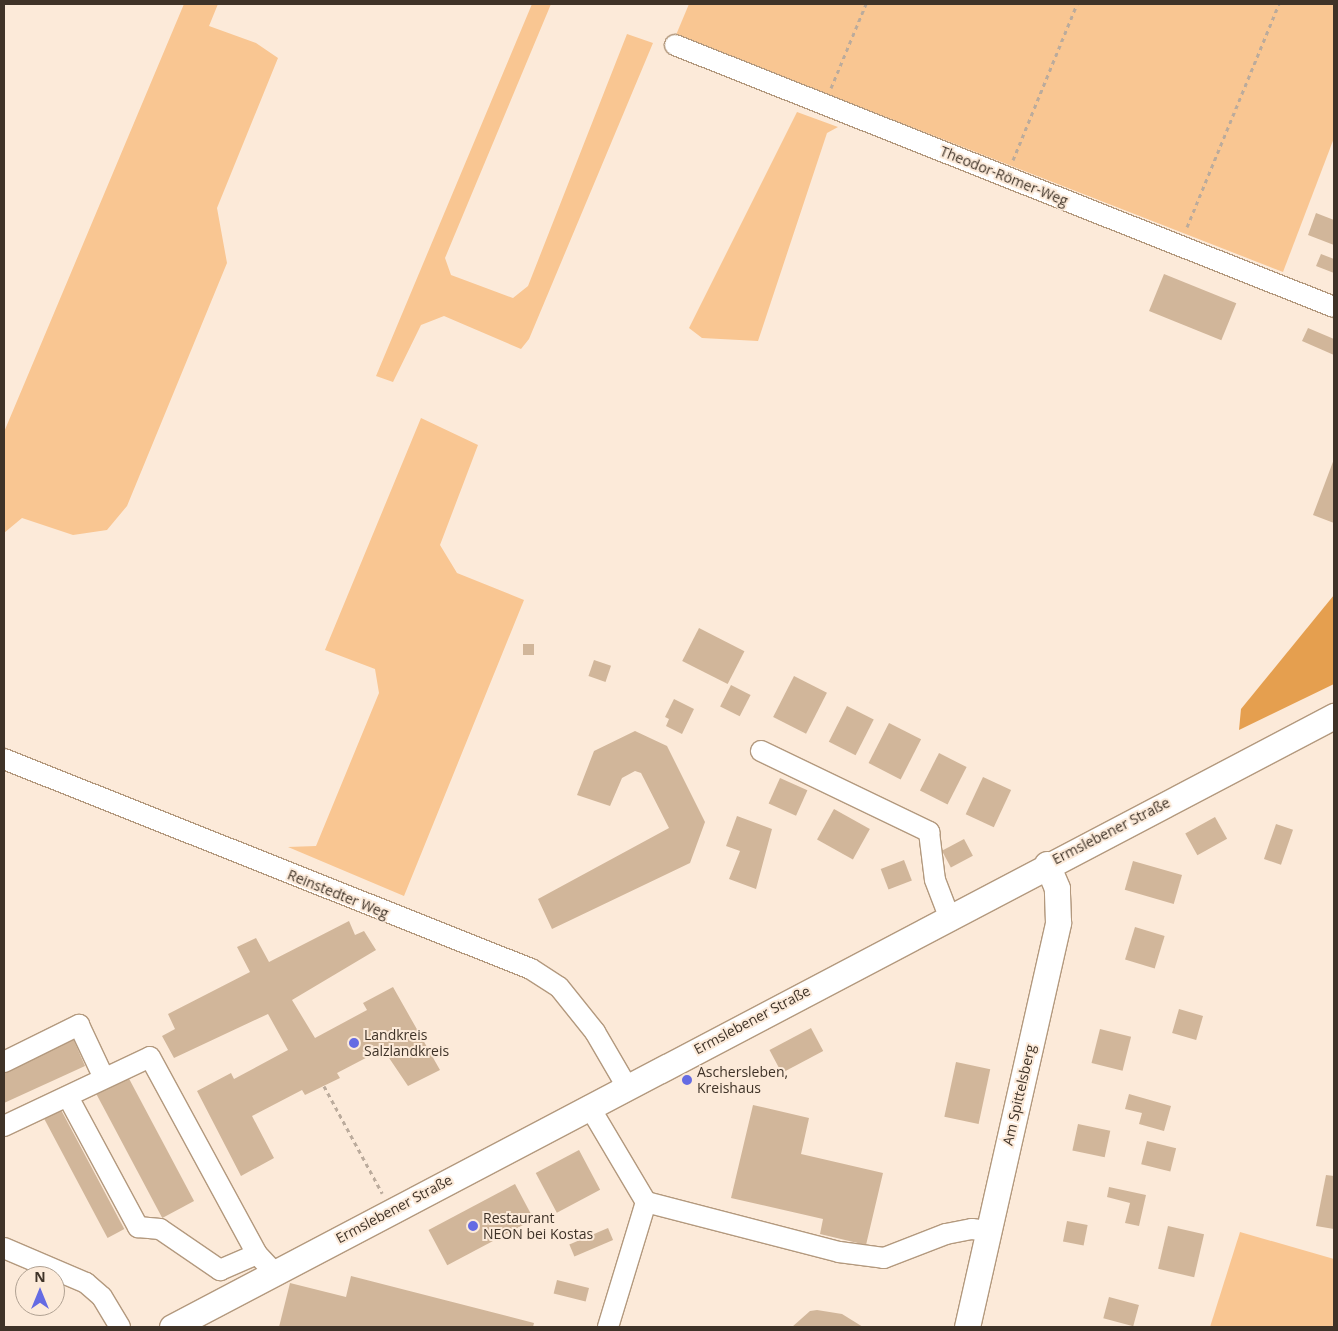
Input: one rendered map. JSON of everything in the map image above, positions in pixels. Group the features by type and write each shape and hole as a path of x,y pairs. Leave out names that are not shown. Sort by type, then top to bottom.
{"main road":[{"name":"Ermslebener Straße","path":"172,1327 1047,864 1334,716"},
{"name":"Am Spittelsberg","path":"967,1327 1058,922 1057,888 1047,864"}],"street":[{"name":"Theodor-Römer-Weg","path":"675,45 1334,308"},
{"path":"761,751 928,832 935,880 949,916"},
{"name":"Reinstedter Weg","path":"4,759 531,969 559,987 595,1032 627,1087"},
{"path":"4,1062 79,1025 103,1076"},
{"path":"4,1126 68,1097 103,1076 150,1057 257,1254 274,1272"},
{"path":"68,1097 138,1227 160,1229 220,1270 257,1254"},
{"path":"589,1106 646,1202 839,1252 884,1258 946,1234 972,1229 988,1230"},
{"path":"608,1327 646,1202"},
{"path":"4,1248 86,1283 102,1297 120,1327"}],"path":[{"path":"824,104 866,4"},
{"path":"1006,177 1077,4"},
{"path":"1179,246 1278,4"},
{"path":"324,1086 391,1211"}],"shaded area":[{"path":"184,4 218,4 209,26 256,43 278,58 217,208 227,263 127,506 107,530 73,535 22,518 4,533 4,432"},
{"path":"532,4 551,4 445,258 451,275 513,298 528,286 627,34 653,43 529,339 521,349 444,316 421,325 393,382 376,376"},
{"path":"689,4 1334,4 1334,138 1283,272 676,35"},
{"path":"797,112 838,127 827,133 758,341 702,338 689,328"},
{"path":"421,418 478,445 440,545 457,573 524,600 404,896 288,847 316,846 379,693 375,669 325,650"},
{"path":"1334,595 1334,684 1239,730 1241,709"},
{"path":"1240,1232 1334,1259 1334,1327 1210,1327"}],"building":[{"path":"1316,213 1334,220 1334,245 1308,235"},
{"path":"1321,254 1334,259 1334,273 1316,266"},
{"path":"1164,274 1236,303 1221,340 1149,311"},
{"path":"1308,328 1334,339 1334,355 1302,341"},
{"path":"1334,459 1334,523 1313,515"},
{"path":"699,628 744,651 728,684 682,661"},
{"path":"523,644 534,644 534,655 523,655"},
{"path":"594,660 611,666 605,682 588,676"},
{"path":"794,676 827,693 806,734 773,717"},
{"path":"731,685 751,695 740,716 720,706"},
{"path":"674,699 694,709 682,734 666,726 669,719 665,717"},
{"path":"847,706 874,720 856,755 829,742"},
{"path":"889,723 921,739 901,779 869,763"},
{"path":"635,731 667,746 705,822 690,863 552,929 538,899 669,828 641,773 635,771 622,778 610,806 577,795 594,751"},
{"path":"939,753 967,767 948,804 920,790"},
{"path":"983,777 1011,790 994,827 966,814"},
{"path":"780,778 807,790 796,816 769,804"},
{"path":"834,809 870,829 853,859 817,840"},
{"path":"737,816 772,829 756,889 729,879 740,851 726,846"},
{"path":"1215,817 1227,839 1197,855 1185,833"},
{"path":"1276,824 1293,830 1281,865 1264,859"},
{"path":"964,839 973,856 951,868 942,851"},
{"path":"904,860 912,881 889,889 881,869"},
{"path":"1133,861 1182,875 1174,904 1125,890"},
{"path":"349,921 355,935 364,931 376,950 292,1000 315,1038 367,1010 363,1003 393,987 440,1070 408,1086 383,1049 337,1073 340,1078 305,1095 302,1090 252,1116 274,1158 241,1176 197,1091 231,1073 234,1079 288,1050 268,1014 174,1058 162,1036 175,1029 168,1014 250,972 237,947 256,938 269,962"},
{"path":"1135,927 1165,936 1155,969 1125,960"},
{"path":"1179,1009 1203,1016 1196,1040 1172,1033"},
{"path":"811,1028 823,1051 782,1073 770,1050"},
{"path":"1100,1029 1131,1037 1123,1071 1092,1063"},
{"path":"73,1038 85,1066 4,1103 4,1069"},
{"path":"956,1062 990,1069 979,1124 944,1117"},
{"path":"126,1073 194,1201 162,1218 94,1090"},
{"path":"1129,1094 1171,1106 1164,1131 1139,1124 1142,1113 1125,1109"},
{"path":"753,1105 809,1118 801,1154 883,1173 866,1245 820,1234 823,1219 731,1198"},
{"path":"60,1108 124,1229 108,1238 43,1117"},
{"path":"1078,1124 1110,1131 1105,1157 1072,1150"},
{"path":"1147,1141 1176,1148 1170,1172 1141,1164"},
{"path":"579,1150 600,1190 557,1213 536,1173"},
{"path":"1326,1175 1334,1176 1334,1229 1316,1226"},
{"path":"515,1184 534,1219 447,1265 428,1230"},
{"path":"1109,1187 1146,1195 1139,1226 1125,1223 1130,1203 1107,1197"},
{"path":"1067,1221 1088,1225 1084,1246 1063,1242"},
{"path":"1168,1226 1204,1234 1194,1277 1158,1269"},
{"path":"608,1228 613,1240 574,1256 569,1244"},
{"path":"351,1276 534,1323 533,1327 279,1327 290,1283 346,1297"},
{"path":"557,1280 589,1288 586,1302 554,1294"},
{"path":"1109,1297 1139,1305 1133,1326 1103,1318"},
{"path":"817,1310 842,1314 863,1327 792,1327 810,1311"}],"place":[{"name":"Landkreis Salzlandkreis","path":"354,1043"},
{"name":"Aschersleben, Kreishaus","path":"687,1080"},
{"name":"Restaurant NEON bei Kostas","path":"473,1226"}]}
